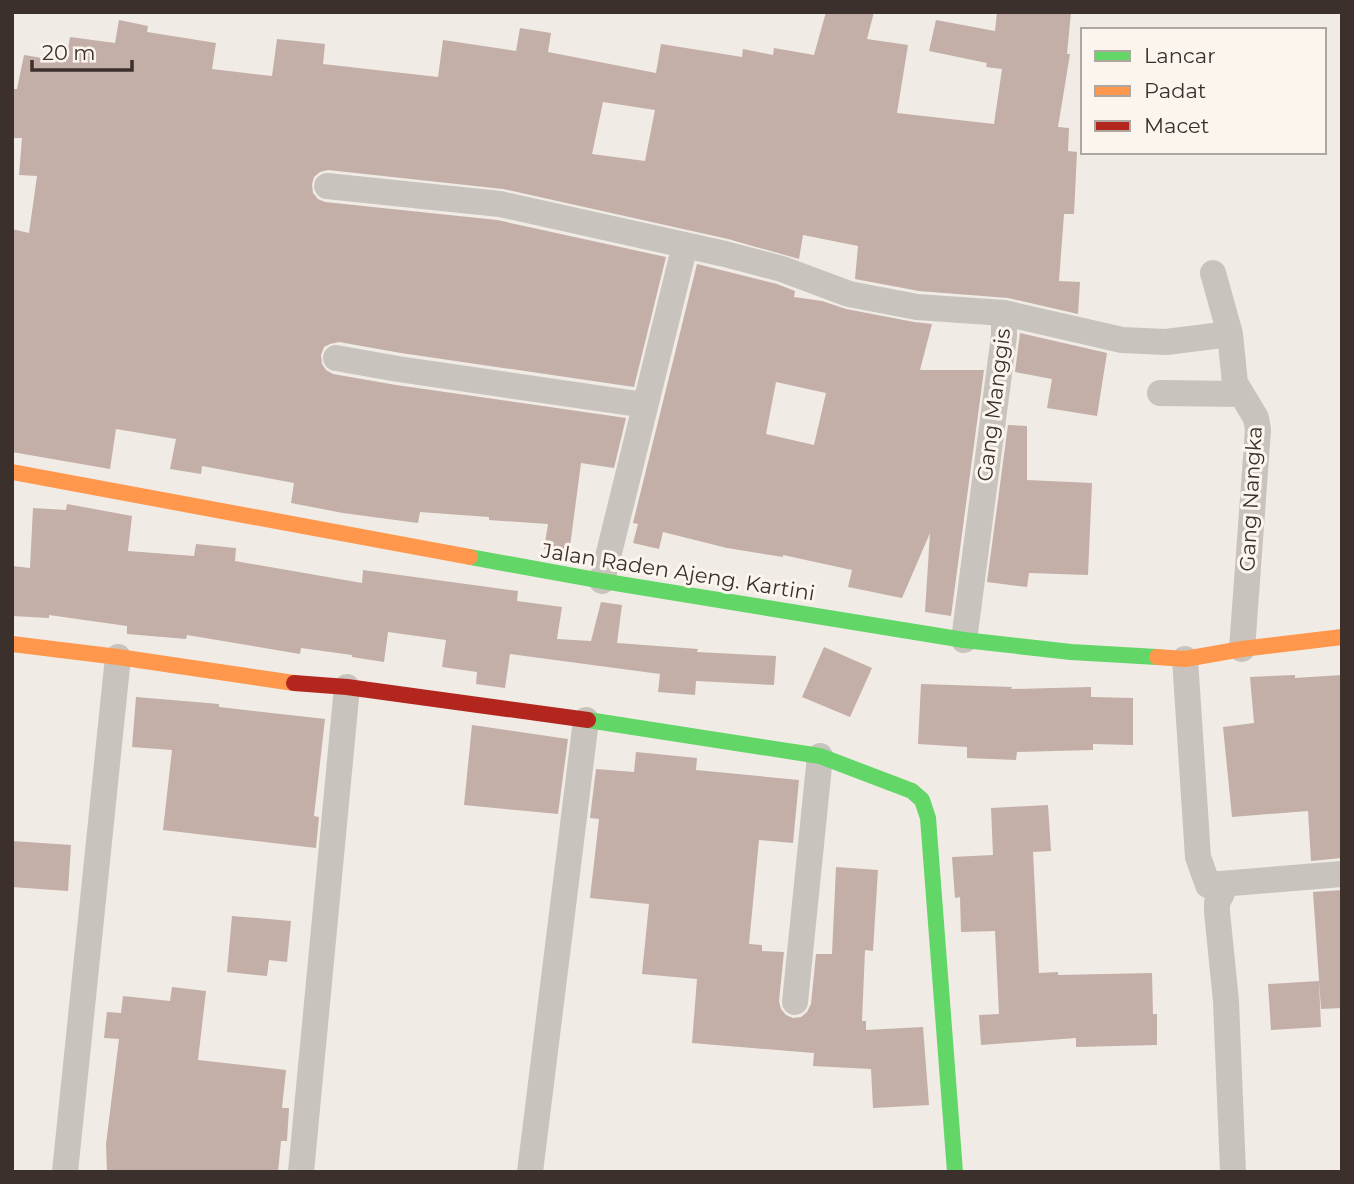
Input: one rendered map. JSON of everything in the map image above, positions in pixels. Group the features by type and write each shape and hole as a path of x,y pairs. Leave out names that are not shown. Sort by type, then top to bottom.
{"main road":[{"name":"Jalan Raden Ajeng. Kartini","path":"12,472 602,581 964,640 1071,652 1185,659 1342,637"},
{"path":"12,644 586,720 820,756 912,791 922,800 928,818 955,1172"}],"street":[{"path":"327,186 500,204 725,254 849,293 918,307 1004,313"},
{"path":"602,581 685,245"},
{"name":"Gang Nangka","path":"1213,273 1230,334 1233,378 1256,418 1258,430 1242,649"},
{"name":"Gang Manggis","path":"964,640 1004,335 1004,313 1122,340 1166,342 1230,334"},
{"path":"336,358 645,405"},
{"path":"1160,393 1241,394"},
{"path":"65,1172 118,657"},
{"path":"1185,659 1198,857 1208,885 1222,893 1217,903 1217,912 1226,1001 1233,1172"},
{"path":"301,1172 346,687"},
{"path":"530,1172 586,720"},
{"path":"795,1002 820,756"},
{"path":"1208,885 1342,874"}],"building":[{"path":"826,12 874,12 867,39 908,45 897,113 994,124 1002,69 986,67 987,63 929,51 936,20 995,31 997,12 1071,12 1067,54 1070,54 1058,127 1069,128 1068,151 1077,152 1074,214 1064,214 1059,281 1080,282 1078,314 1008,298 919,291 855,279 858,246 803,235 799,259 728,239 503,189 328,170 314,177 312,184 313,193 325,202 497,220 666,257 634,387 339,342 324,347 321,355 322,364 333,374 626,418 614,468 581,463 569,554 544,549 548,524 420,512 418,523 343,513 291,503 294,483 202,466 201,474 170,469 176,439 116,429 110,469 12,452 12,229 29,233 37,176 19,175 22,138 12,138 12,89 17,89 24,55 66,62 70,37 115,43 119,20 148,26 147,32 216,43 212,69 272,76 277,39 325,44 323,64 438,77 443,40 516,51 520,28 551,33 548,52 656,73 661,44 742,57 743,49 773,55 774,48 814,55","holes":["603,102 655,110 645,161 592,154"]},
{"path":"697,264 777,284 795,291 794,297 932,324 920,370 984,370 951,616 925,612 930,533 902,598 848,587 852,570 783,555 727,548 663,532 659,549 633,543 638,524 633,523","holes":["776,382 826,393 814,445 766,434"]},
{"path":"1020,333 1107,353 1097,416 1047,408 1052,379 1015,372"},
{"path":"1008,425 1027,426 1027,480 1092,483 1088,575 1029,573 1027,587 987,582"},
{"path":"67,504 132,516 128,551 194,556 196,544 236,548 235,561 362,583 363,570 518,591 517,601 562,607 557,639 591,641 601,602 622,605 617,643 698,649 697,652 776,656 774,685 696,681 695,695 658,692 660,674 510,654 505,688 476,684 477,672 442,667 446,640 388,632 384,662 301,648 300,654 187,635 186,639 127,634 127,626 49,615 49,618 12,616 12,566 30,568 33,508 66,510"},
{"path":"824,647 872,668 850,717 802,697"},
{"path":"1295,675 1295,678 1342,675 1342,858 1311,861 1308,811 1232,817 1223,727 1254,723 1250,677"},
{"path":"921,684 1012,687 1011,689 1091,687 1091,697 1133,698 1133,745 1093,744 1093,750 1017,752 1016,760 967,758 967,747 918,744"},
{"path":"136,697 219,704 219,707 325,719 314,816 319,817 316,848 163,830 172,750 132,747"},
{"path":"472,725 568,739 558,814 464,805"},
{"path":"636,752 697,758 696,770 799,780 793,843 759,840 749,944 762,945 762,951 784,952 779,1001 786,1015 801,1017 807,1012 811,1004 816,954 832,954 836,867 878,870 873,951 865,950 862,1021 866,1021 866,1030 923,1027 929,1105 873,1108 871,1069 813,1066 814,1053 692,1043 697,979 642,974 649,904 590,898 599,819 590,818 596,769 634,772"},
{"path":"1048,805 1051,851 1033,852 1039,973 1152,973 1153,1014 1157,1014 1157,1045 1076,1047 1076,1038 981,1045 979,1015 999,1014 995,931 961,932 960,897 955,898 952,857 993,855 991,808"},
{"path":"12,841 71,845 68,891 12,887"},
{"path":"1342,890 1342,1008 1321,1009 1313,892"},
{"path":"232,916 291,921 287,962 269,960 267,976 227,972"},
{"path":"1319,981 1321,1027 1271,1030 1268,984"},
{"path":"172,987 206,991 198,1060 286,1070 282,1108 289,1108 287,1141 281,1141 278,1172 107,1172 106,1144 119,1039 104,1038 107,1012 121,1013 123,996 170,1001"}],"traffic: fast":[{"path":"470,557 964,640 1071,652 1157,657"},
{"path":"588,720 820,756 912,791 922,800 928,818 955,1172"}],"traffic: slow":[{"path":"12,472 470,557"},
{"path":"1157,657 1185,659 1342,637"},
{"path":"12,644 294,683"}],"traffic: jam":[{"path":"294,683 347,687 588,720"}]}
